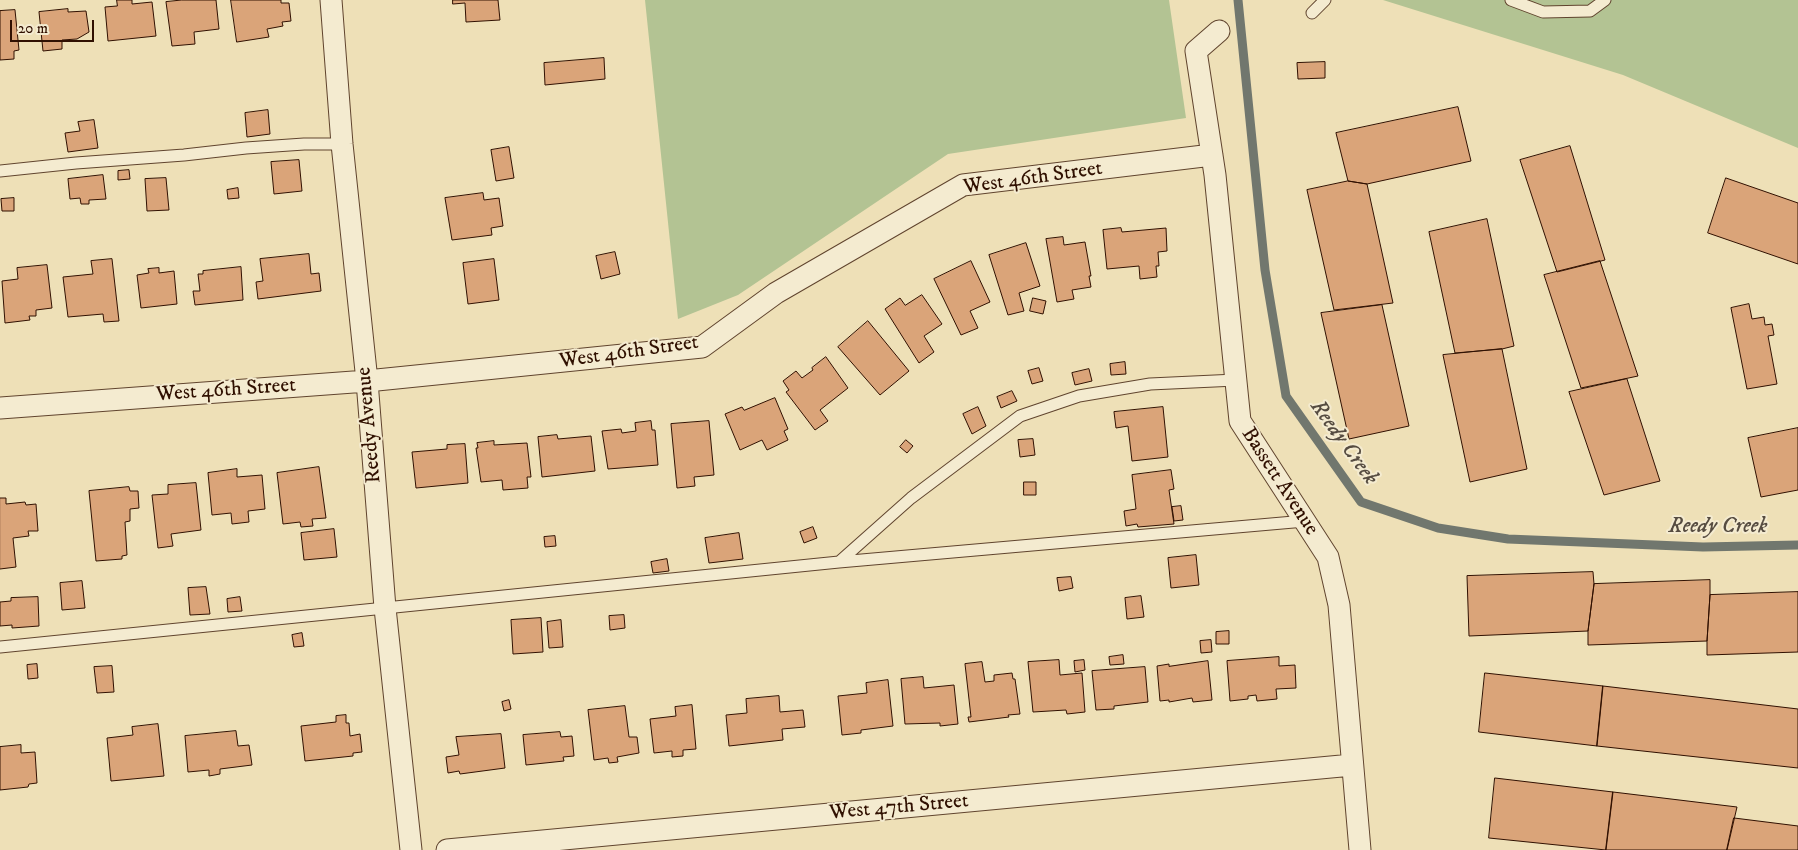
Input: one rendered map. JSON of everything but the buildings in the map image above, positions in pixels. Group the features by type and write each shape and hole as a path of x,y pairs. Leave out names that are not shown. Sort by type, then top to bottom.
{"street":[{"name":"Reedy Avenue","path":"331,0 342,144 367,381 385,608 412,850"},
{"name":"Bassett Avenue","path":"1219,31 1196,51 1212,155 1240,421 1328,557 1339,605 1360,850"},
{"name":"West 46th Street","path":"0,408 367,381 702,347 776,293 963,185 1212,155"},
{"name":"West 47th Street","path":"447,850 1352,765"}],"lane":[{"path":"1312,12 1325,0"},
{"path":"1511,0 1543,12 1590,12 1605,0"},
{"path":"0,170 184,156 246,148 304,144 342,144"},
{"path":"839,562 911,498 1020,416 1079,396 1150,384 1236,380"},
{"path":"0,647 839,562 1305,522"}],"green space":[{"path":"645,0 1169,0 1186,118 948,154 738,295 678,319"},
{"path":"1383,0 1798,0 1798,148 1623,75"}],"waterway":[{"name":"Reedy Creek","path":"1238,0 1265,270 1286,396 1361,502 1438,528 1508,539 1703,547 1798,545"}]}
